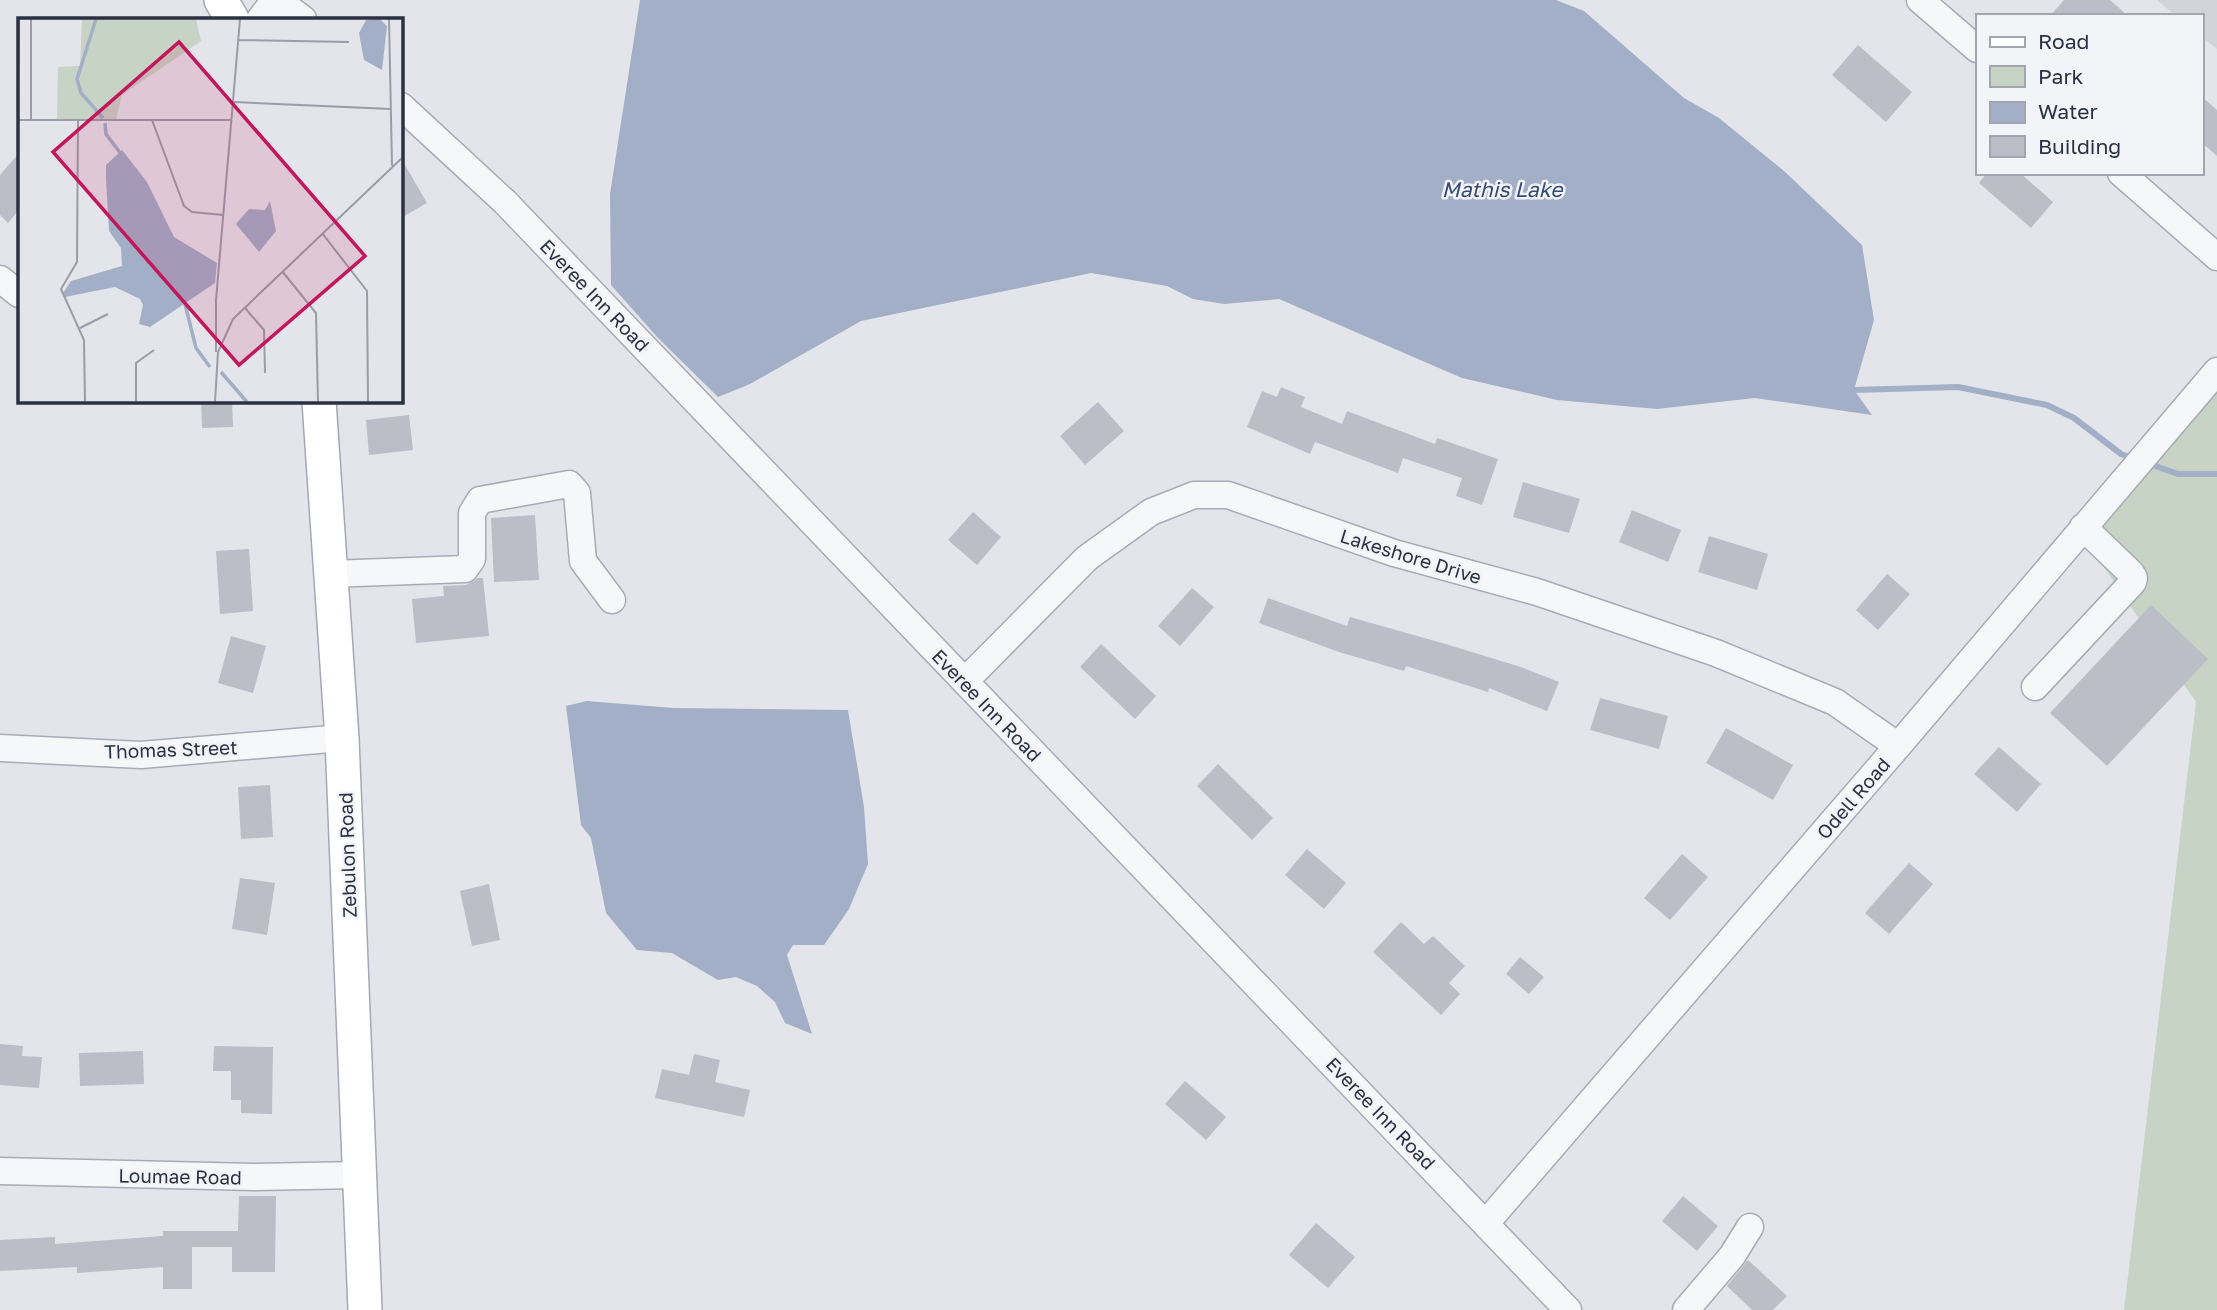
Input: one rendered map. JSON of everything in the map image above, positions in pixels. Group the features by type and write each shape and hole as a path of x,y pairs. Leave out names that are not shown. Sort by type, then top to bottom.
{"main road":[{"path":"221,0 231,18"},
{"name":"Zebulon Road","path":"319,402 342,738 365,1310"}],"street":[{"path":"261,18 276,0 302,18"},
{"path":"1920,0 1976,48"},
{"name":"Everee Inn Road","path":"402,107 505,202 1568,1310"},
{"path":"2122,175 2217,257"},
{"path":"0,279 18,293"},
{"name":"Odell Road","path":"1486,1223 2217,371"},
{"path":"330,574 465,569 472,559 472,513 480,500 569,484 577,493 583,561 611,600"},
{"name":"Lakeshore Drive","path":"965,681 1087,558 1151,512 1194,495 1227,495 1394,553 1537,592 1716,653 1835,702 1898,746"},
{"path":"2035,687 2133,582 2131,573 2083,527"},
{"name":"Thomas Street","path":"0,748 141,755 342,738"},
{"name":"Loumae Road","path":"0,1171 254,1177 359,1175"},
{"path":"1686,1310 1732,1256 1750,1227"}],"shaded area":[{"path":"2157,0 2217,0 2217,49 2203,38 2203,14 2174,14"}],"green space":[{"path":"2217,379 2217,1310 2124,1310 2196,702 2080,532"}],"water":[{"name":"Mathis Lake","path":"640,0 1556,0 1584,11 1684,98 1719,118 1784,171 1862,245 1874,320 1854,390 1872,415 1755,398 1657,409 1557,400 1462,378 1279,299 1224,304 1193,299 1167,286 1091,273 861,321 750,384 718,397 658,338 611,285 610,194"},
{"path":"587,701 673,708 848,710 864,807 868,864 849,909 824,945 793,945 787,955 812,1034 785,1023 775,1002 757,986 736,977 718,980 672,953 637,950 606,913 591,838 581,825 566,706"}],"building":[{"path":"2064,0 2110,0 2126,14 2052,14"},
{"path":"1858,45 1912,92 1886,122 1832,75"},
{"path":"2203,98 2217,110 2217,156 2203,144"},
{"path":"18,154 18,211 8,223 0,215 0,175"},
{"path":"402,160 427,203 402,217"},
{"path":"1985,175 2022,175 2053,202 2031,228 1979,183"},
{"path":"1281,387 1305,397 1301,407 1342,424 1347,411 1435,444 1437,438 1498,459 1482,505 1456,496 1462,478 1403,458 1398,473 1315,442 1310,454 1247,427 1262,391 1277,397"},
{"path":"201,402 232,402 233,427 202,428"},
{"path":"1098,402 1124,431 1085,465 1060,436"},
{"path":"409,415 413,450 369,455 366,420"},
{"path":"1523,482 1580,499 1569,533 1513,517"},
{"path":"1632,510 1681,530 1668,562 1619,542"},
{"path":"973,512 1001,537 977,565 948,540"},
{"path":"535,515 539,580 494,582 491,518"},
{"path":"1709,536 1768,554 1757,590 1698,572"},
{"path":"249,549 253,611 220,614 216,551"},
{"path":"1887,574 1910,594 1878,630 1856,610"},
{"path":"483,578 489,636 416,643 412,599 444,596 443,586 466,585"},
{"path":"1192,588 1214,607 1180,646 1158,626"},
{"path":"1268,598 1347,626 1350,617 1442,643 1521,667 1559,682 1547,711 1489,688 1488,692 1406,666 1404,671 1339,652 1259,623"},
{"path":"2151,605 2208,659 2107,766 2050,713"},
{"path":"231,636 266,646 253,693 218,683"},
{"path":"1101,644 1156,696 1135,719 1080,667"},
{"path":"1600,698 1668,716 1659,749 1590,730"},
{"path":"1726,728 1793,765 1773,800 1706,763"},
{"path":"1999,747 2041,784 2017,812 1974,774"},
{"path":"1218,764 1273,818 1252,840 1197,786"},
{"path":"270,785 273,837 241,839 238,787"},
{"path":"1307,849 1346,883 1324,909 1285,875"},
{"path":"1682,854 1708,877 1670,920 1644,898"},
{"path":"1909,863 1933,884 1889,934 1865,913"},
{"path":"240,878 275,883 267,935 232,929"},
{"path":"489,884 500,940 472,946 460,891"},
{"path":"1401,922 1424,944 1433,936 1465,966 1449,983 1460,994 1441,1015 1373,952"},
{"path":"1520,957 1544,977 1529,994 1506,974"},
{"path":"0,1044 23,1046 22,1056 42,1057 39,1088 0,1085"},
{"path":"214,1046 273,1047 272,1114 241,1113 241,1100 231,1100 231,1071 213,1071"},
{"path":"143,1051 144,1084 80,1086 79,1053"},
{"path":"694,1054 720,1060 715,1082 750,1090 744,1117 655,1098 662,1069 689,1075"},
{"path":"1185,1081 1226,1117 1206,1140 1165,1104"},
{"path":"239,1196 276,1196 275,1272 232,1272 232,1247 192,1247 192,1289 163,1289 163,1267 77,1273 77,1267 0,1271 0,1240 55,1237 55,1244 163,1236 163,1231 238,1231"},
{"path":"1683,1196 1718,1226 1697,1251 1662,1221"},
{"path":"1316,1223 1355,1257 1328,1288 1289,1255"},
{"path":"1748,1260 1787,1296 1773,1310 1752,1310 1727,1286"}],"waterway":[{"path":"1854,390 1958,387 2047,405 2074,418 2121,454 2134,459"},
{"path":"2147,463 2178,474 2217,474"}]}
